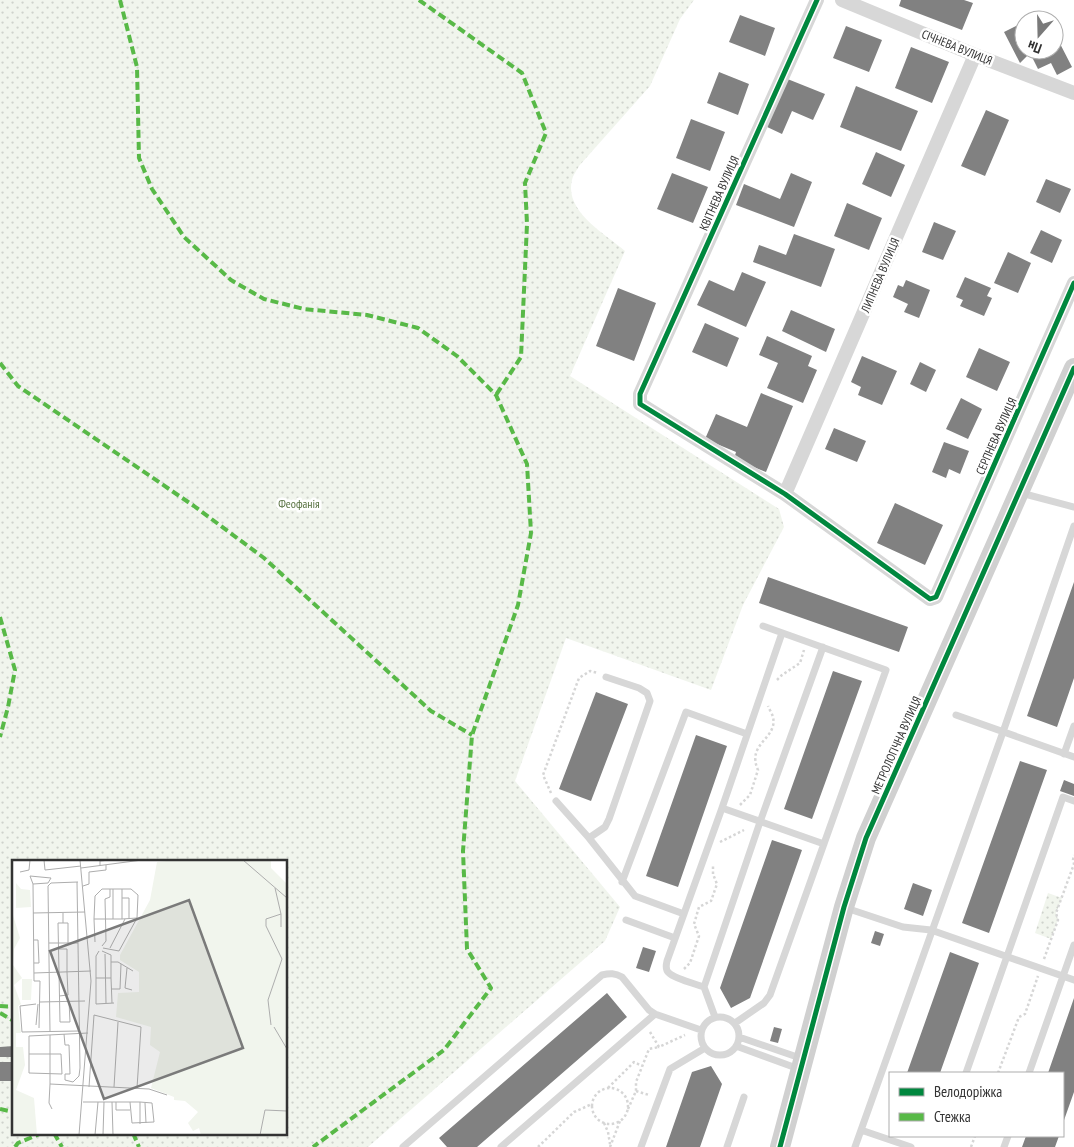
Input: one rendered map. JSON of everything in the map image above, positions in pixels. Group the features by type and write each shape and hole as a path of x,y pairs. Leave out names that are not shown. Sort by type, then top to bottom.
{"street":[{"name":"КВІТНЕВА ВУЛИЦЯ","path":"785,494 643,407 640,404 640,394 816,0"},
{"name":"СІЧНЕВА ВУЛИЦЯ","path":"842,0 975,55 1074,93"},
{"name":"ЛИПНЕВА ВУЛИЦЯ","path":"785,494 975,55"},
{"name":"СЕРПНЕВА ВУЛИЦЯ","path":"785,494 930,599 936,597 1074,283"},
{"name":"МЕТРОЛОГІЧНА ВУЛИЦЯ","path":"780,1147 844,908 866,838 1074,368"}],"lane":[{"path":"1019,493 1074,507"},
{"path":"855,1147 1003,732 1074,526"},
{"path":"735,1023 764,1003 770,995 886,670 763,626"},
{"path":"704,987 668,973 666,968 667,961 782,633"},
{"path":"715,1017 704,987 760,822 823,647"},
{"path":"589,838 605,827 609,819 650,701 647,693 639,688 606,677"},
{"path":"622,882 686,712 747,734"},
{"path":"956,715 1074,757"},
{"path":"1064,754 1074,726"},
{"path":"966,1072 1063,797 1074,801"},
{"path":"556,801 589,838 634,896 684,914"},
{"path":"722,808 824,844"},
{"path":"844,908 903,927 931,930 1074,980"},
{"path":"626,920 675,938"},
{"path":"1029,1072 1074,945"},
{"path":"403,1147 602,975 610,973 622,977 649,1010 655,1014 701,1030"},
{"path":"501,1147 655,1014"},
{"path":"715,1017 725,1017 735,1023 739,1037 736,1046 726,1054 720,1055 714,1054 705,1048 701,1040 701,1030 706,1022 715,1017"},
{"path":"739,1037 802,1064"},
{"path":"736,1046 802,1064"},
{"path":"641,1147 670,1069 705,1048"},
{"path":"727,1147 744,1097"},
{"path":"861,1130 911,1147"}],"path":[{"path":"772,686 782,675 800,663 808,642"},
{"path":"556,801 543,775 578,678 590,671 606,677"},
{"path":"740,806 750,796 758,770 754,762 758,745 769,736 773,718 768,706 769,700"},
{"path":"719,842 744,830"},
{"path":"998,1072 1019,1017 1025,1014 1058,920 1056,913 1074,864 1072,860 1074,855"},
{"path":"684,970 690,962 699,936 694,924 699,907 711,902 717,884 712,874 713,859"},
{"path":"650,1032 658,1047"},
{"path":"610,1147 620,1121 627,1112 636,1091 636,1082 649,1049 658,1047 686,1034"},
{"path":"610,1147 608,1132 603,1122 595,1115 592,1104 597,1093 608,1088 634,1062 642,1066"},
{"path":"608,1088 620,1091 624,1095 627,1100 627,1112"},
{"path":"636,1091 658,1098"},
{"path":"538,1147 574,1112 592,1104"},
{"path":"603,1122 620,1121"}],"green space":[{"name":"Феофанія","path":"0,0 694,0 680,19 650,86 579,166 573,178 571,191 574,202 580,211 597,229 625,251 570,376 779,509 784,527 743,605 711,690 566,638 515,781 620,907 605,941 368,1147 0,1147"},
{"path":"1048,893 1062,898 1056,913 1058,920 1051,939 1035,933"}],"building":[{"path":"901,0 964,0 973,3 962,30 899,6"},
{"path":"740,15 775,28 765,56 729,42"},
{"path":"846,26 882,40 869,72 833,58"},
{"path":"1014,27 1014,51 1004,32"},
{"path":"911,47 949,62 932,103 895,88"},
{"path":"1064,51 1072,67 1057,75 1051,63 1038,69 1034,60 1064,60"},
{"path":"719,72 749,84 738,115 707,103"},
{"path":"785,78 825,94 813,120 792,111 782,134 765,126"},
{"path":"856,86 918,111 901,151 840,127"},
{"path":"986,110 1009,120 985,176 961,166"},
{"path":"691,119 725,132 710,171 676,158"},
{"path":"876,152 905,165 891,197 862,184"},
{"path":"672,173 708,187 693,223 657,209"},
{"path":"791,173 812,182 794,227 736,205 744,184 780,199"},
{"path":"1046,179 1071,189 1060,213 1036,202"},
{"path":"847,203 882,218 869,250 834,236"},
{"path":"934,222 956,231 943,260 922,252"},
{"path":"1041,230 1062,240 1052,263 1030,253"},
{"path":"794,234 835,249 821,287 753,262 759,245 786,255"},
{"path":"1008,252 1031,263 1018,293 994,283"},
{"path":"742,272 766,282 746,327 697,305 709,280 734,291"},
{"path":"965,277 991,288 987,296 992,298 984,316 960,306 963,300 956,297"},
{"path":"906,280 930,290 919,318 904,312 908,304 893,297 898,285 903,287"},
{"path":"618,288 656,303 634,361 596,346"},
{"path":"791,310 835,329 826,352 782,331"},
{"path":"705,323 739,338 727,367 692,352"},
{"path":"767,336 812,356 808,366 817,370 803,403 767,388 778,363 759,355"},
{"path":"979,348 1010,362 997,391 966,377"},
{"path":"862,356 897,371 882,405 858,395 861,387 851,382"},
{"path":"920,362 936,370 926,392 910,384"},
{"path":"761,393 793,406 766,472 734,459 736,452 705,439 716,414 747,427"},
{"path":"961,398 982,409 968,439 946,429"},
{"path":"834,428 866,441 857,462 825,449"},
{"path":"944,442 969,451 960,474 949,469 946,478 932,472"},
{"path":"895,503 943,525 925,565 877,543"},
{"path":"768,577 908,627 899,652 759,603"},
{"path":"1074,582 1074,678 1057,727 1027,716"},
{"path":"833,671 862,681 812,819 784,809"},
{"path":"596,692 628,704 591,801 559,789"},
{"path":"696,735 727,746 678,887 646,876"},
{"path":"1020,761 1047,770 989,933 962,923"},
{"path":"1064,780 1074,784 1074,796 1060,791"},
{"path":"772,840 802,850 750,998 731,1008 720,988"},
{"path":"913,883 932,890 923,916 904,909"},
{"path":"875,931 884,934 880,946 871,943"},
{"path":"643,947 656,951 649,972 636,968"},
{"path":"950,952 979,963 940,1072 907,1072"},
{"path":"607,993 627,1017 477,1147 447,1147 439,1138"},
{"path":"1074,998 1074,1092 1064,1120 1064,1072 1048,1072"},
{"path":"774,1027 782,1029 778,1043 770,1041"},
{"path":"12,1046 12,1057 0,1057 0,1047"},
{"path":"0,1062 12,1062 12,1081 0,1081"},
{"path":"711,1066 722,1084 700,1147 666,1147 692,1072"},
{"path":"1026,1137 1059,1137 1055,1147 1022,1147"}],"marked path":[{"path":"120,0 137,67 139,158 152,189 184,237 231,280 264,299 304,309 367,315 418,328 457,356 496,395 527,464 531,533 518,605 472,735 463,851 467,949 491,988 444,1050 313,1147"},
{"path":"419,0 522,73 546,133 525,183 527,224 521,357 496,395"},
{"path":"0,363 18,386 194,506 264,558 431,711 472,735"},
{"path":"0,617 15,670 0,737"},
{"path":"0,1006 12,1007"},
{"path":"0,1013 12,1020"},
{"path":"0,1109 12,1112"},
{"path":"15,1147 18,1143 40,1134"},
{"path":"55,1134 62,1147"},
{"path":"133,1134 139,1147"}],"cycle path":[{"path":"817,0 640,394 640,404 785,494 930,599 936,597 1074,283"},
{"path":"780,1147 844,907 866,838 1074,368"}]}
